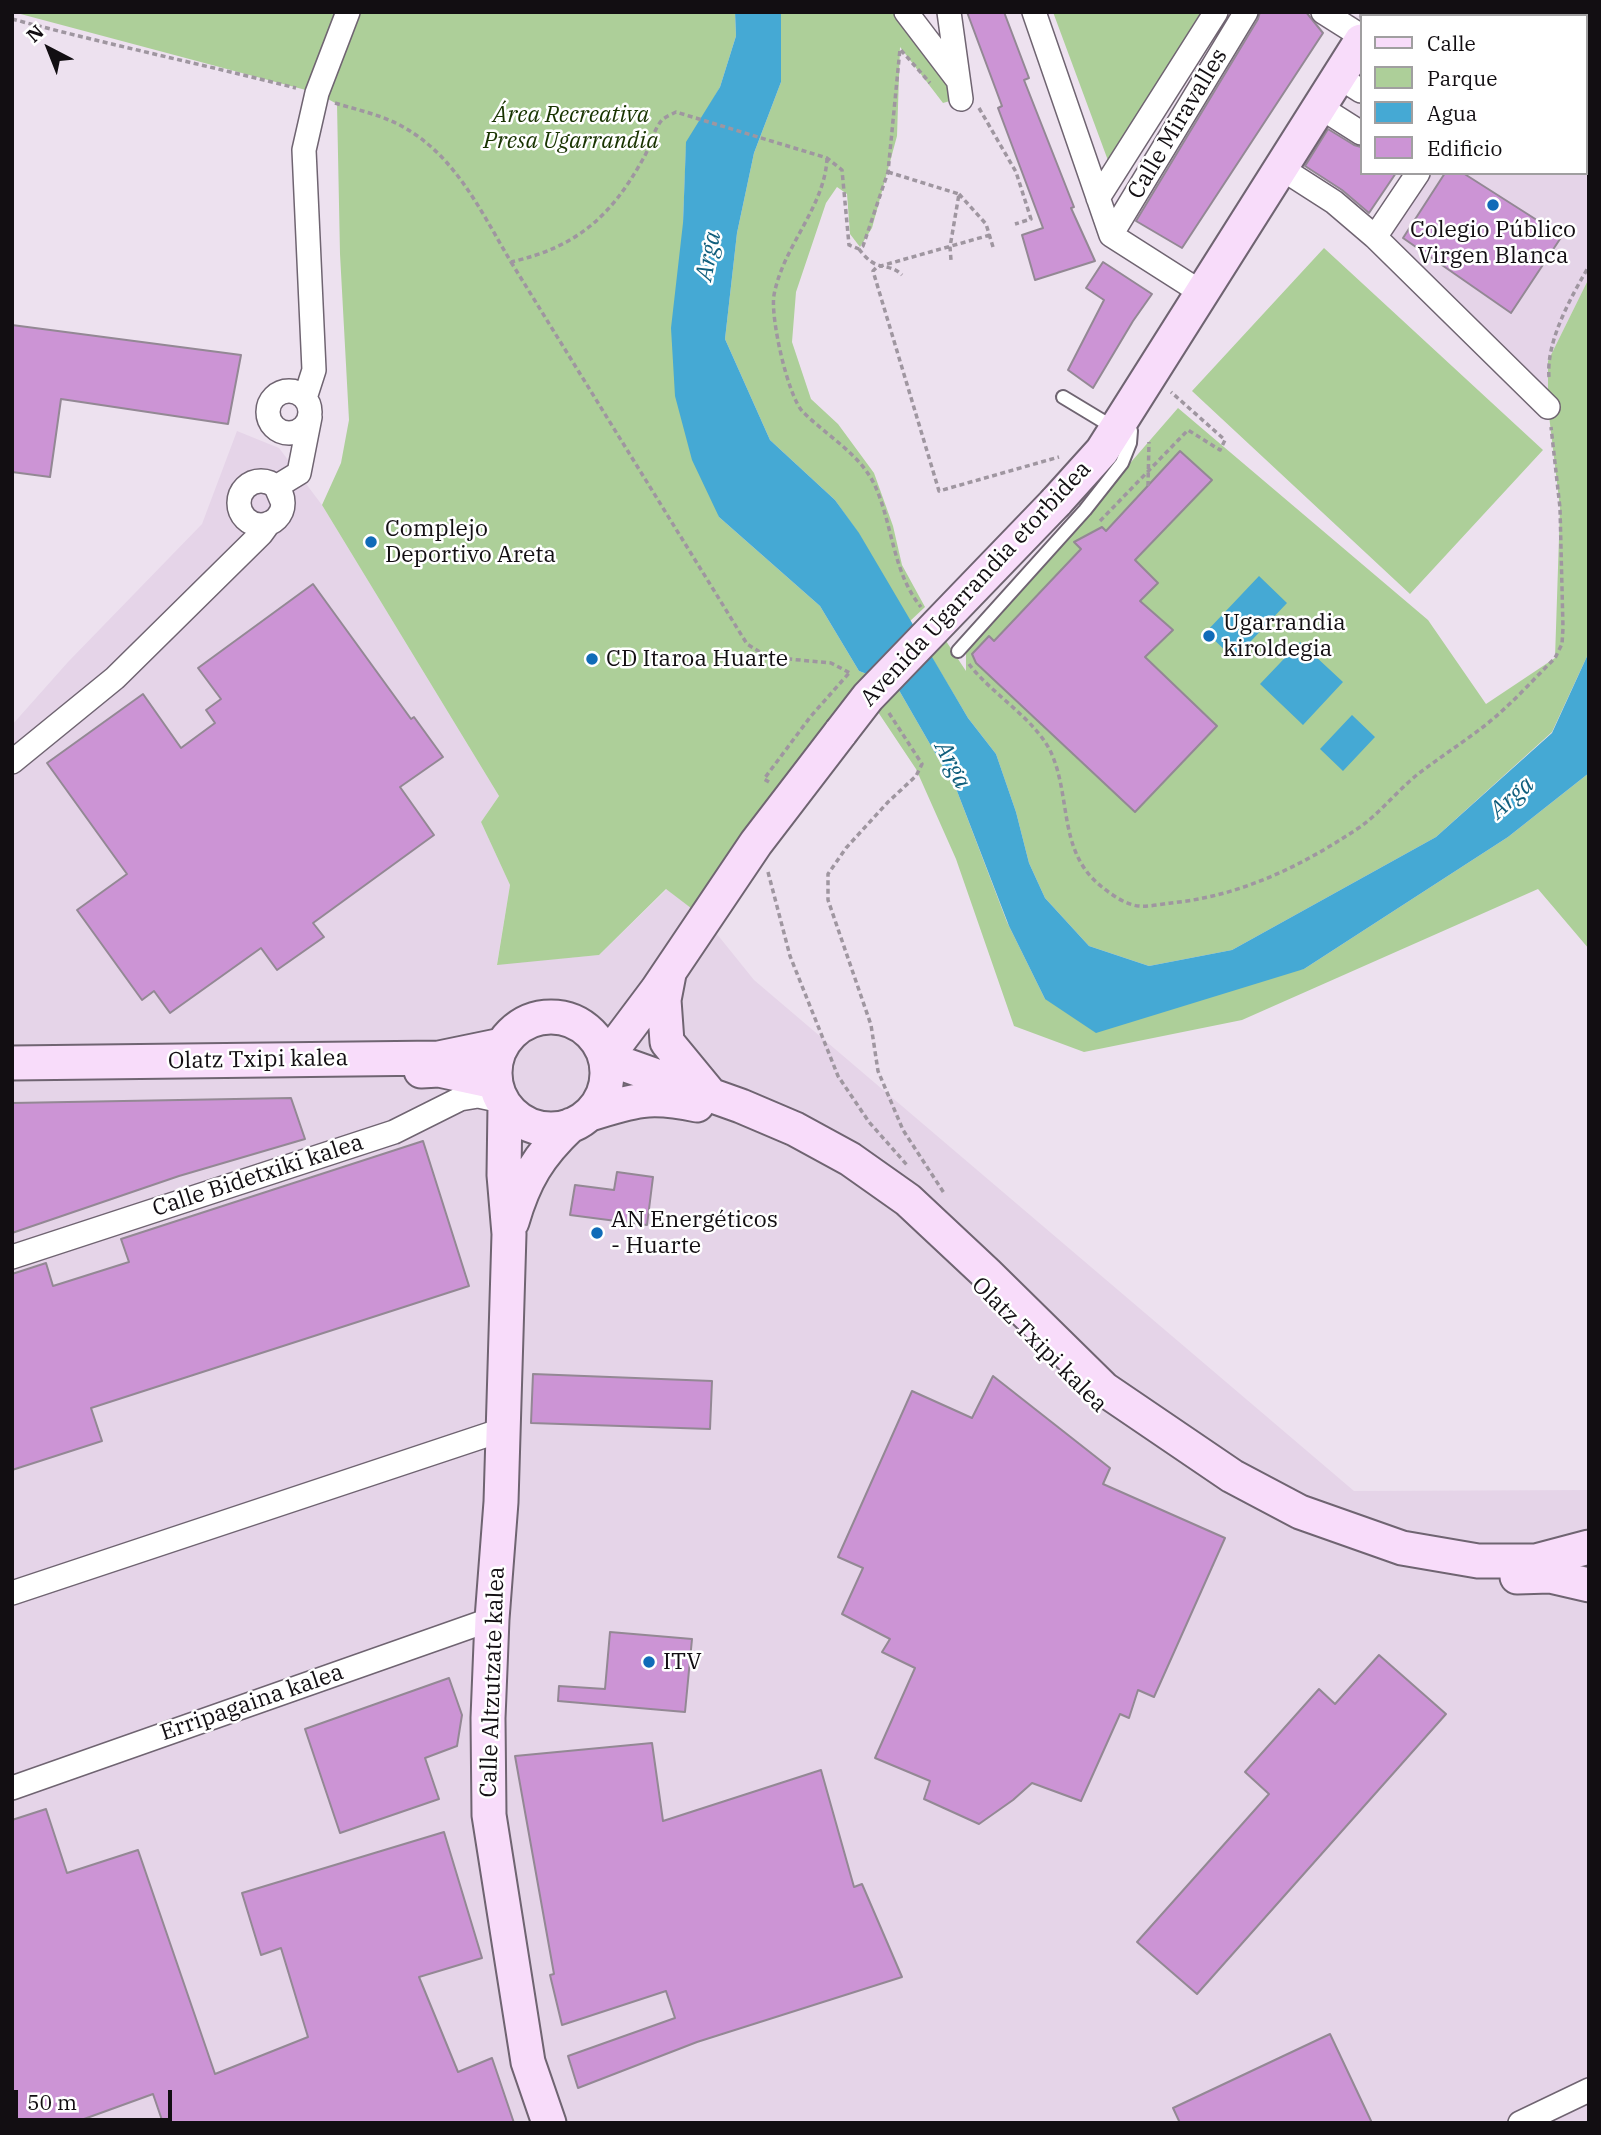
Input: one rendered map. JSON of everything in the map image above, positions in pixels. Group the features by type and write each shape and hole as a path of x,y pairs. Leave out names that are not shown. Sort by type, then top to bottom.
{"street":[{"path":"12,762 115,678 244,549 258,522 279,516 280,495 299,473 314,370 304,150 317,93 348,12"},
{"path":"906,12 965,93"},
{"path":"949,12 965,93"},
{"path":"1034,12 1111,235 1202,293"},
{"name":"Calle Miravalles","path":"1098,198 1216,12"},
{"name":"Calle Miravalles","path":"1111,235 1246,12"},
{"path":"1323,12 1360,35"},
{"name":"Avenida Ugarrandia etorbidea","path":"606,1058 663,980 755,843 868,697 1070,506 1320,107 1350,84 1360,45"},
{"path":"1320,107 1360,132"},
{"path":"1281,168 1334,202 1375,237 1548,407"},
{"path":"1375,237 1417,175"},
{"path":"258,522 240,509 239,502 244,489 256,481 263,481 280,495"},
{"path":"663,980 667,1042 711,1095"},
{"name":"Avenida Ugarrandia etorbidea","path":"580,1025 607,1019 634,1005 663,980"},
{"path":"549,1016 568,1019 580,1025 598,1041 606,1058 606,1088 600,1102 542,1154 532,1169 519,1198 509,1234 500,1096 495,1063 502,1045 514,1030 530,1020 549,1016"},
{"name":"Olatz Txipi kalea","path":"12,1063 439,1058 502,1045"},
{"name":"Olatz Txipi kalea","path":"606,1058 711,1095 795,1129 850,1159 908,1200 1104,1389 1232,1476 1300,1512 1402,1548 1478,1561 1536,1561 1589,1547"},
{"name":"Olatz Txipi kalea","path":"12,1079 439,1070 500,1096"},
{"path":"500,1096 519,1120 531,1126 547,1129 581,1119"},
{"name":"Calle Bidetxiki kalea","path":"12,1256 394,1132 460,1099 500,1096"},
{"name":"Olatz Txipi kalea","path":"581,1119 636,1099 671,1100 724,1112 761,1126 837,1166 906,1215 1091,1402 1217,1493 1312,1532 1375,1554 1481,1578 1550,1576 1589,1585"},
{"name":"Calle Altzutzate kalea","path":"509,1234 501,1502 488,1718 489,1815 528,2062 549,2123"},
{"path":"12,1592 502,1430"},
{"name":"Erripagaina kalea","path":"12,1788 492,1619"},
{"path":"1520,2123 1589,2090"}],"lane":[{"path":"1063,397 1120,423"},
{"path":"958,651 1070,506"}],"path":[{"path":"12,19 317,93 337,104 355,107 410,131 439,154 464,184 747,644 768,657 831,663 851,672 859,681"},
{"path":"859,249 867,234 888,172 900,49 948,103 965,93 1016,172 1031,219 1015,224"},
{"path":"511,262 558,247 576,238 598,219 634,176 662,119 676,112 827,158 842,170 849,245 859,249 867,260 877,267 897,270 902,275"},
{"path":"827,158 827,172 823,184 791,246 774,298 781,360 800,410 868,472 877,489 900,569 916,601 925,611"},
{"path":"888,172 959,194 975,209 990,235 993,247"},
{"path":"951,260 950,247 959,194"},
{"path":"990,235 877,267 873,271 939,491 1066,455"},
{"path":"958,651 978,676 1036,731 1052,754 1061,782 1069,835 1075,855 1101,886 1123,901 1138,906 1183,902 1222,894 1270,878 1304,862 1362,825 1417,775 1485,726 1555,658 1562,644 1560,508 1548,407 1551,398 1548,361 1569,302 1589,266"},
{"path":"1070,506 1097,524 1188,430 1220,450 1225,440 1151,374"},
{"path":"1148,486 1149,442"},
{"path":"884,707 922,764 916,776 846,848 828,874 828,901 871,1025 878,1071 903,1130 944,1193"},
{"path":"765,862 790,956 838,1076 869,1122 911,1169"}],"shaded area":[{"name":"Colegio Público Virgen Blanca","path":"1589,12 1589,278 1548,361 1548,407 1375,237 1418,175 1587,175 1587,14 1526,14"},
{"path":"237,431 279,448 322,505 499,796 481,822 510,885 497,964 599,955 667,889 704,918 754,980 1354,1491 1589,1490 1589,2123 12,2123 12,725 68,662 202,524"}],"green space":[{"name":"Área Recreativa Presa Ugarrandia","path":"13,12 735,12 736,36 720,87 686,147 683,223 719,517 820,606 859,671 896,685 957,791 1007,922 1045,999 1304,969 1508,837 1589,773 1589,949 1538,889 1242,1020 1084,1052 1014,1026 956,859 916,769 868,697 704,918 666,889 599,955 497,965 510,885 481,822 499,796 322,505 341,463 349,420 340,254 337,104 317,93"},
{"path":"781,12 901,12 960,98 943,103 900,47 897,136 872,228 860,247 850,234 847,194 837,187 826,203 796,292 792,342 811,399 838,424 874,473 893,526 902,565 925,607 908,623 859,534 835,500 770,440 725,339 737,233 754,153 781,82"},
{"path":"1053,12 1215,12 1113,174"},
{"path":"1324,248 1543,450 1410,594 1192,391"},
{"name":"Ugarrandia kiroldegia","path":"1589,278 1589,652 1552,732 1436,837 1232,950 1149,966 1089,946 1045,898 1029,863 1016,812 996,754 968,718 922,641 936,626 966,671 966,652 1178,408 1428,620 1486,704 1555,658 1560,508 1548,407 1548,361"}],"water":[{"name":"Arga","path":"735,12 781,12 781,82 754,153 737,233 725,339 770,440 835,500 859,533 968,718 996,754 1016,812 1029,863 1045,898 1089,946 1149,966 1232,950 1436,837 1552,733 1589,652 1589,773 1508,837 1304,969 1096,1033 1045,999 1009,926 957,791 896,685 859,671 820,606 719,517 692,460 675,396 671,328 683,223 686,142 720,87 736,36"},
{"path":"1259,576 1287,603 1234,659 1206,632"},
{"path":"1300,642 1343,682 1303,725 1260,684"},
{"path":"1352,715 1375,737 1343,771 1320,749"}],"building":[{"path":"967,12 1004,12 1029,78 1024,80 1074,207 1071,208 1095,261 1035,280 1022,235 1043,228 998,108 1002,106"},
{"path":"1260,12 1306,12 1323,33 1182,248 1136,221"},
{"path":"1328,129 1360,147 1360,175 1395,175 1369,213 1342,190 1305,166"},
{"path":"1444,175 1466,175 1562,236 1511,313 1403,238"},
{"path":"1103,262 1152,294 1093,388 1068,370 1104,300 1086,288"},
{"path":"12,325 241,355 228,424 61,399 50,477 12,472"},
{"path":"1180,451 1212,480 1135,560 1158,583 1140,601 1173,630 1145,657 1217,726 1135,812 976,663 972,654 989,636 994,641 1081,549 1074,542 1102,527 1106,531"},
{"path":"313,584 411,719 414,717 443,757 400,787 434,835 313,923 324,937 277,970 261,948 170,1013 154,991 142,1000 77,910 127,874 47,763 143,694 181,748 215,723 206,710 221,699 198,668"},
{"path":"291,1098 305,1139 179,1176 12,1233 12,1103"},
{"path":"423,1141 469,1286 91,1408 102,1441 12,1470 12,1274 46,1263 53,1286 129,1262 121,1239"},
{"path":"617,1172 653,1177 647,1225 570,1215 575,1185 614,1190"},
{"path":"533,1374 712,1381 710,1429 531,1423"},
{"path":"993,1376 1110,1468 1103,1484 1225,1538 1154,1697 1138,1690 1129,1718 1120,1714 1081,1801 1032,1783 979,1824 924,1799 930,1781 875,1758 915,1668 882,1652 890,1639 842,1614 863,1568 838,1557 912,1391 972,1418"},
{"name":"ITV","path":"610,1632 692,1639 685,1712 558,1701 559,1686 605,1689"},
{"path":"1379,1655 1446,1714 1197,1994 1137,1942 1269,1794 1245,1772 1319,1689 1335,1704"},
{"path":"449,1678 462,1715 457,1746 425,1758 439,1799 340,1833 305,1729"},
{"path":"652,1743 663,1821 821,1770 854,1887 862,1884 902,1977 697,2042 578,2088 568,2056 675,2018 666,1991 562,2025 550,1975 554,1974 515,1756"},
{"path":"46,1809 67,1873 138,1850 215,2074 308,2037 281,1948 261,1955 242,1893 444,1832 482,1958 419,1977 458,2072 492,2058 514,2123 163,2123 153,2094 73,2123 12,2123 12,1820"},
{"path":"1330,2034 1372,2123 1180,2123 1173,2108"}],"place":[{"name":"Colegio Público Virgen Blanca","path":"1493,205"},
{"name":"Complejo Deportivo Areta","path":"371,542"},
{"name":"Ugarrandia kiroldegia","path":"1209,636"},
{"name":"CD Itaroa Huarte","path":"592,659"},
{"name":"AN Energéticos - Huarte","path":"597,1233"},
{"name":"ITV","path":"649,1662"}]}
